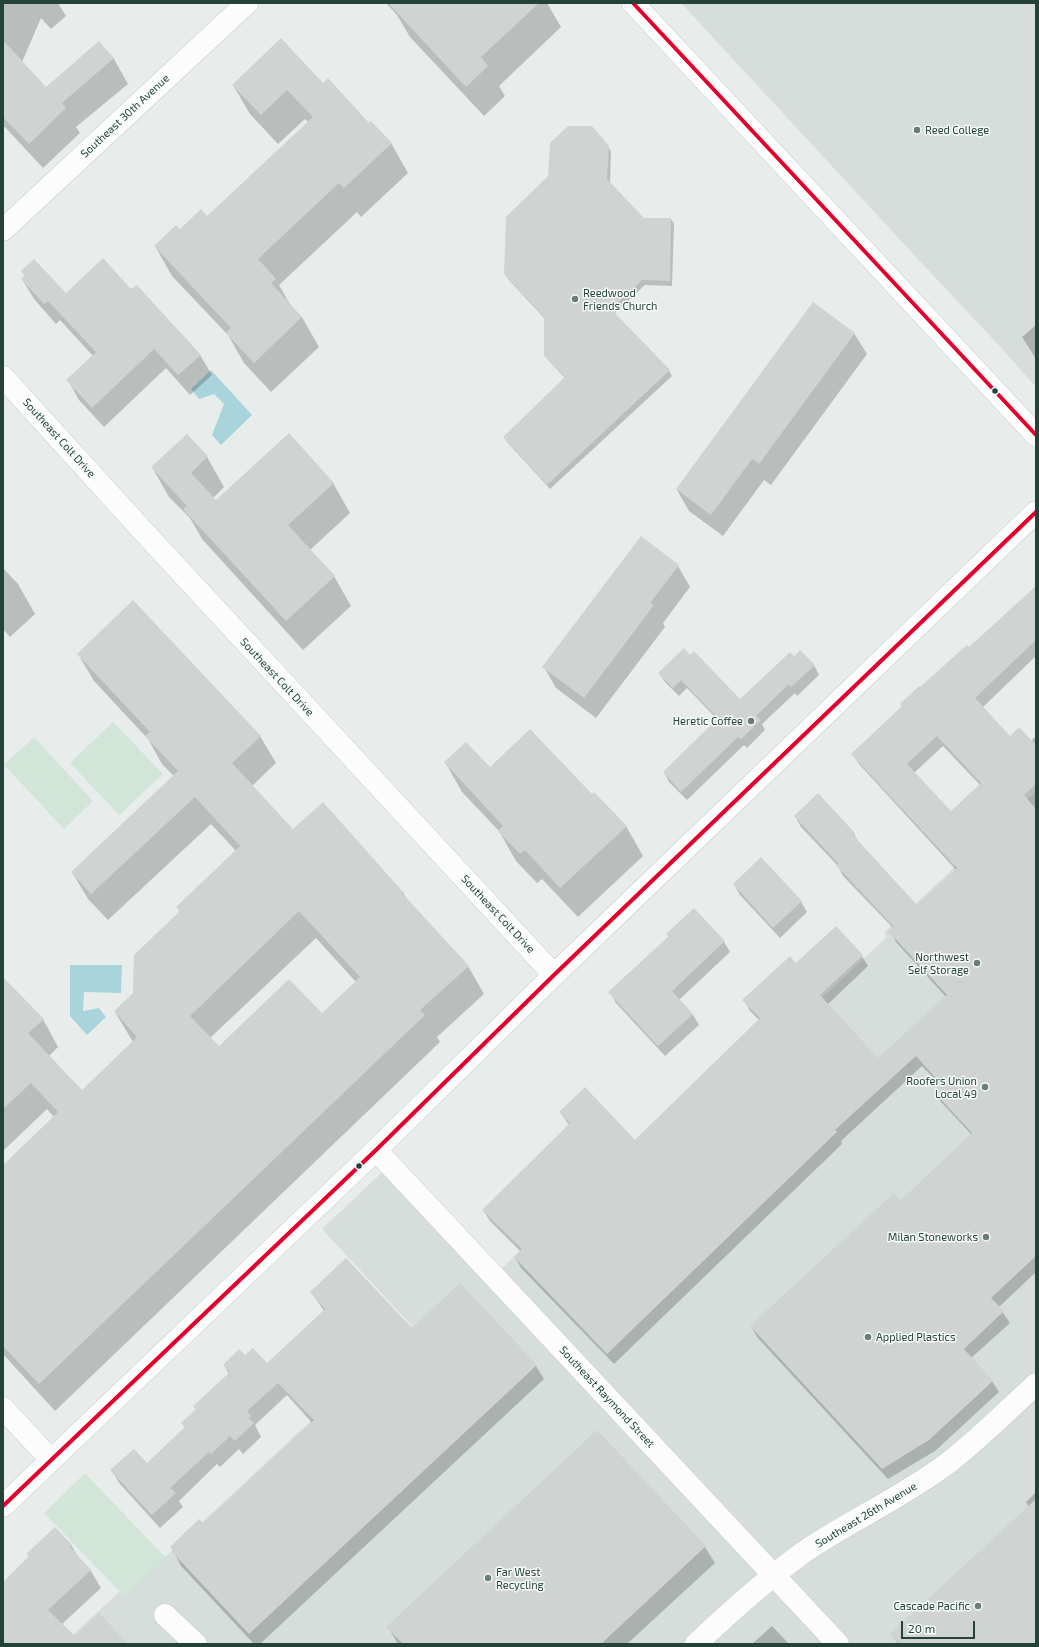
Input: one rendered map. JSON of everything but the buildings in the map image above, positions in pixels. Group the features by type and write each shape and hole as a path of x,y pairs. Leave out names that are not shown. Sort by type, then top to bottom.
{"street":[{"name":"Southeast 30th Avenue","path":"3,230 247,3"},
{"path":"633,3 1036,436"},
{"name":"Southeast Colt Drive","path":"3,377 554,975"},
{"path":"3,1506 376,1150 554,975 1036,512"},
{"name":"Southeast Raymond Street","path":"376,1150 838,1644"},
{"name":"Southeast 26th Avenue","path":"696,1644 735,1607 805,1552 925,1479 948,1463 972,1444 1036,1384"},
{"path":"3,1408 51,1460"},
{"path":"165,1614 196,1644"}],"shaded area":[{"name":"Reed College","path":"681,3 1036,3 1036,387 1004,351"},
{"path":"1036,791 1036,1644 63,1644 161,1553 165,1557 412,1326 322,1229 392,1163 496,1274 743,1035 762,1054 887,937 884,933"}],"green space":[{"path":"113,722 163,774 119,815 70,763"},
{"path":"34,737 93,801 64,829 4,765"},
{"path":"85,1473 166,1558 124,1596 44,1513"}],"water":[{"path":"211,370 252,415 221,445 212,435 224,404 214,394 199,399 191,389"},
{"path":"70,965 122,965 121,993 84,992 83,1011 99,1008 106,1017 87,1035 70,1016"}],"transit line":[{"path":"633,3 1036,435"},
{"path":"3,1506 376,1150 554,975 1036,512"}],"place":[{"name":"Reed College","path":"917,130"},
{"name":"Reedwood Friends Church","path":"575,299"},
{"name":"Heretic Coffee","path":"751,721"},
{"name":"Northwest Self Storage","path":"977,963"},
{"name":"Roofers Union Local 49","path":"985,1087"},
{"name":"Milan Stoneworks","path":"986,1237"},
{"name":"Applied Plastics","path":"868,1337"},
{"name":"Far West Recycling","path":"488,1578"},
{"name":"Cascade Pacific","path":"978,1606"}]}
